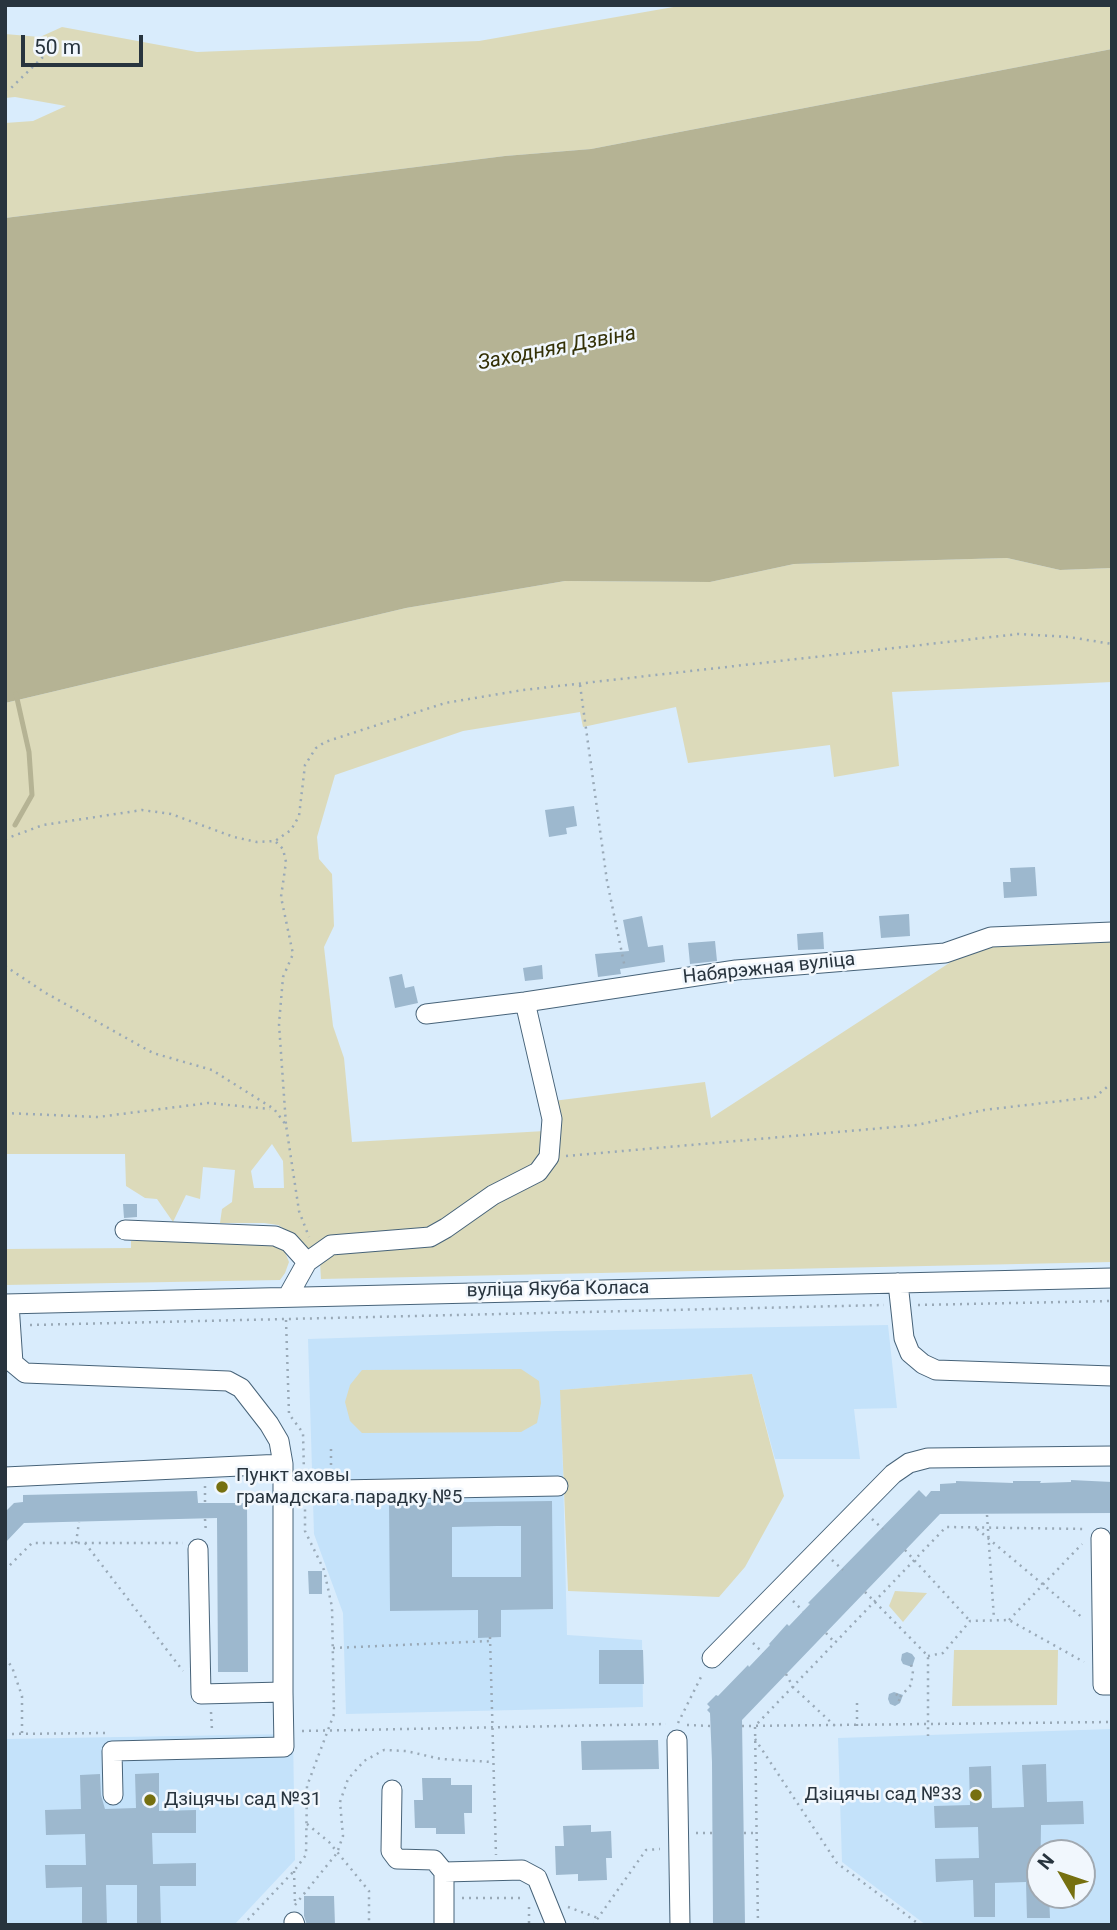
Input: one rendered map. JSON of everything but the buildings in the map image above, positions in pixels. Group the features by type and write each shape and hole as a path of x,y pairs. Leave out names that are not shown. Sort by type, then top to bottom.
{"street":[{"name":"Набярэжная вуліца","path":"426,1014 736,970 945,953 991,937 1112,932"},
{"path":"288,1296 312,1258 331,1245 430,1237 493,1195 538,1172 549,1157 552,1119 525,1002"},
{"path":"125,1230 275,1236 312,1258"},
{"name":"вуліца Якуба Коласа","path":"7,1304 1112,1278"},
{"path":"898,1283 904,1338 910,1353 936,1370 1112,1376"},
{"path":"7,1304 13,1363 25,1373 228,1381 241,1388 270,1424 279,1441 283,1464 284,1747 112,1751 113,1796"},
{"path":"712,1658 893,1474 909,1463 928,1458 1112,1456"},
{"path":"5,1477 283,1464"},
{"path":"283,1492 558,1486"},
{"path":"1095,1535 1103,1685 1112,1685"},
{"path":"193,1546 206,1694 283,1692"},
{"path":"678,1732 680,1925"},
{"path":"392,1790 391,1852 397,1859 434,1860 444,1871 444,1925"},
{"path":"444,1871 522,1870 537,1878 556,1925"}],"path":[{"path":"5,90 10,89 47,53"},
{"path":"5,839 43,825 142,810 171,814 234,837 257,842 275,841 291,830 299,816 305,765 316,748 325,742 445,703 523,690 1018,634 1069,637 1112,645"},
{"path":"580,684 607,881 628,985"},
{"path":"275,841 283,849 286,862 281,897 293,954 283,977 279,1024 286,1125 299,1211 312,1258"},
{"path":"5,966 44,992 153,1054 212,1070 274,1109 286,1125"},
{"path":"549,1157 917,1125 984,1110 1095,1097 1112,1083"},
{"path":"5,1113 98,1117 208,1103 274,1109"},
{"path":"10,1326 839,1305 1112,1301"},
{"path":"243,1925 306,1855 307,1786 334,1714 332,1607 324,1570 305,1531 303,1433 289,1414 286,1320"},
{"path":"331,1449 331,1479"},
{"path":"987,1516 994,1619"},
{"path":"76,1543 79,1522"},
{"path":"758,1925 755,1726 946,1527 1095,1535"},
{"path":"975,1528 1084,1620"},
{"path":"1009,1620 1095,1535"},
{"path":"5,1570 32,1542 193,1546"},
{"path":"85,1543 206,1694 212,1732"},
{"path":"905,1550 970,1621"},
{"path":"865,1592 928,1656 928,1736"},
{"path":"928,1656 943,1653 970,1621 994,1619 1009,1620 1084,1663"},
{"path":"826,1633 835,1643"},
{"path":"333,1647 490,1639 496,1870"},
{"path":"5,1658 12,1667 22,1696 22,1734"},
{"path":"678,1732 712,1658"},
{"path":"898,1703 910,1683 913,1671 911,1665"},
{"path":"786,1674 793,1687 835,1726"},
{"path":"896,1694 900,1697"},
{"path":"857,1699 857,1726"},
{"path":"742,1726 1112,1722"},
{"path":"326,1731 492,1727 678,1732 712,1726"},
{"path":"755,1738 837,1863 920,1925"},
{"path":"307,1824 329,1842 369,1891 369,1925"},
{"path":"744,1833 757,1833"},
{"path":"593,1925 646,1850 679,1846"},
{"path":"293,1916 337,1853"},
{"path":"293,1916 294,1871"},
{"path":"545,1897 598,1918"},
{"path":"444,1898 529,1898 529,1925"}],"shaded area":[{"path":"685,5 1112,5 1112,49 591,149 505,156 5,218 5,123 33,121 66,106 15,97 5,98 5,34 40,37 62,27 197,52 479,41"},
{"path":"1007,558 1060,570 1112,568 1112,682 892,692 899,766 834,777 830,745 688,763 676,707 583,727 580,712 463,731 335,775 317,837 319,859 332,874 334,926 324,947 333,1026 344,1058 352,1142 545,1131 545,1102 705,1082 711,1118 960,956 1002,943 1112,940 1112,1262 321,1279 319,1244 307,1251 294,1235 278,1225 220,1223 222,1209 232,1202 235,1170 203,1167 200,1199 186,1195 173,1222 157,1199 145,1198 126,1186 125,1154 5,1154 5,703 406,608 565,581 710,582 794,564","holes":["272,1144 283,1161 284,1188 254,1188 251,1171"]},
{"path":"131,1241 265,1241 276,1244 285,1252 289,1262 280,1280 5,1285 5,1249 131,1248"},
{"path":"888,1325 897,1408 854,1409 860,1459 775,1459 752,1374 561,1390 567,1635 642,1640 643,1707 346,1714 343,1613 314,1534 308,1339"},
{"path":"521,1369 539,1381 541,1403 537,1423 521,1432 362,1433 350,1421 345,1402 350,1385 362,1370"},
{"path":"752,1374 784,1496 745,1567 719,1597 568,1591 560,1390"},
{"path":"895,1591 927,1593 903,1622 889,1606"},
{"path":"954,1650 1058,1650 1057,1705 952,1706"},
{"name":"Дзіцячы сад №33","path":"1112,1729 1112,1925 926,1925 842,1862 838,1738"},
{"name":"Дзіцячы сад №31","path":"293,1734 295,1860 234,1925 5,1925 5,1739"}],"water":[{"name":"Заходняя Дзвіна","path":"1112,49 1112,568 1060,570 1007,558 794,564 710,582 565,581 406,608 5,703 5,218 505,156 591,149"}],"waterway":[{"path":"15,825 32,795 29,752 16,694"}],"place":[{"name":"Пункт аховы грамадскага парадку №5","path":"222,1487"},
{"name":"Дзіцячы сад №33","path":"976,1795"},
{"name":"Дзіцячы сад №31","path":"150,1800"}]}
